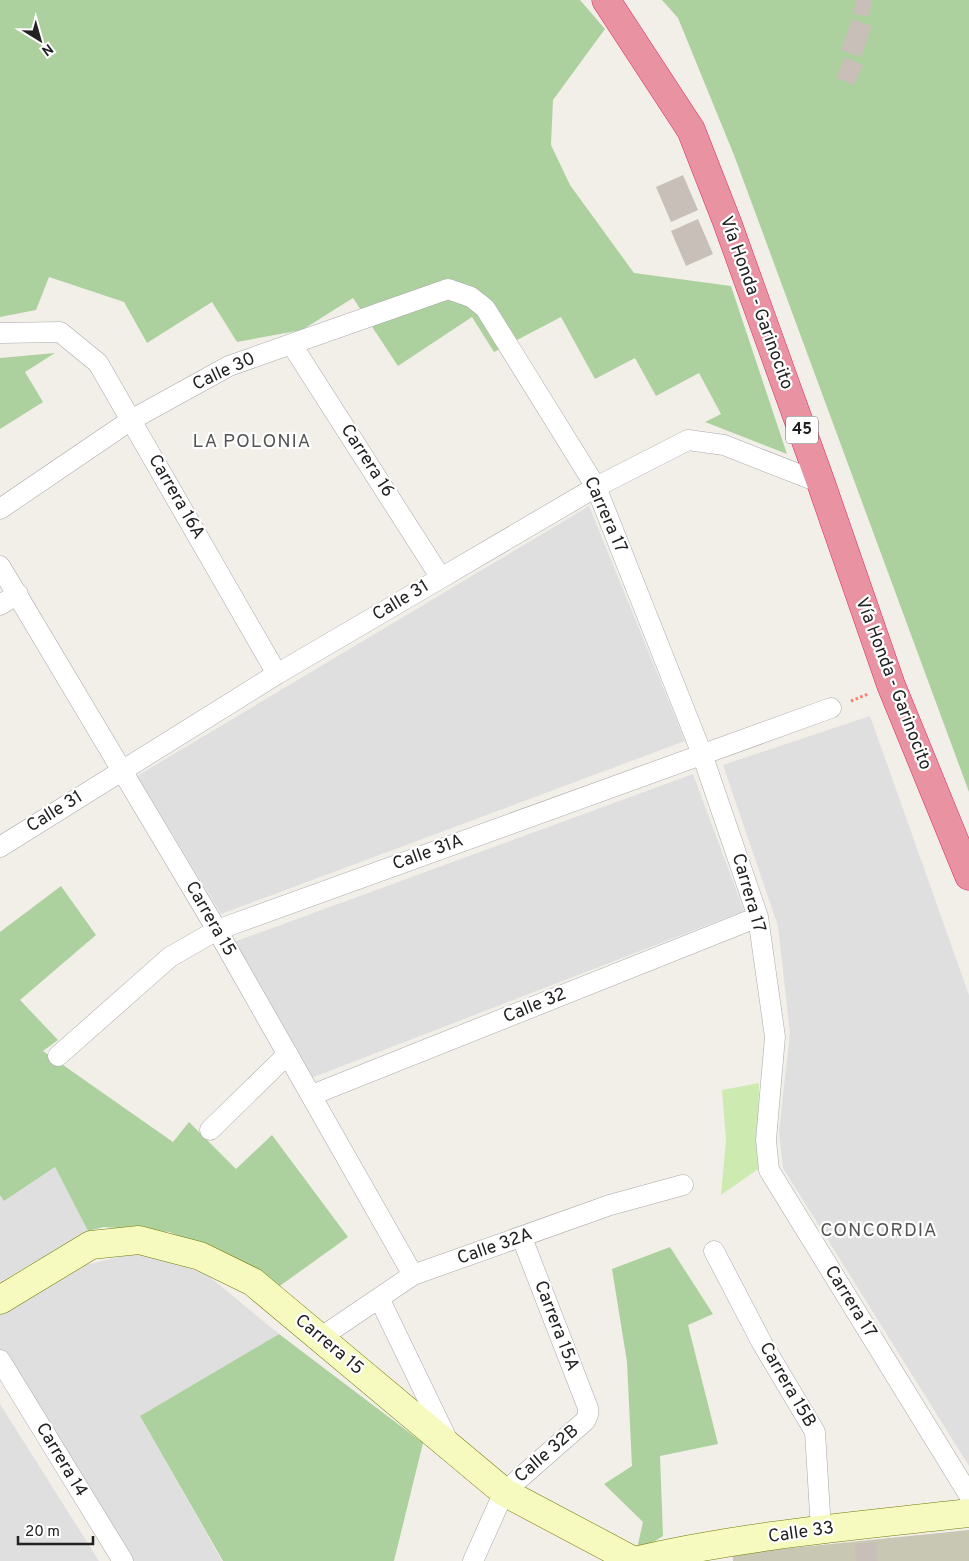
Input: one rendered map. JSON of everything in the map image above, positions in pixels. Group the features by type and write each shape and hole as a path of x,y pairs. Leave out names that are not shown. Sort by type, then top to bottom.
{"highway":[{"name":"Vía Honda - Garinocito","path":"606,0 691,130 727,222 821,483 890,686 969,876"}],"street":[{"name":"Calle 30","path":"0,509 131,420 229,366 448,289 471,297"},
{"name":"Carrera 17","path":"471,297 485,308 596,487 702,754 758,917 775,1036 766,1140 769,1170 969,1495"},
{"name":"Carrera 16A","path":"0,334 60,332 98,362 278,674"},
{"name":"Carrera 16","path":"292,345 441,578"},
{"name":"Calle 31","path":"0,847 278,674 596,487 688,440 724,445 821,483"},
{"name":"Carrera 15","path":"0,566 217,930 312,1094 413,1276"},
{"path":"0,605 18,594"},
{"name":"Calle 31A","path":"58,1056 170,957 217,930 831,708"},
{"name":"Calle 32","path":"312,1094 758,917"},
{"path":"210,1130 288,1054"},
{"name":"Calle 32A","path":"320,1338 413,1276 610,1205 683,1185"},
{"name":"Carrera 15A","path":"522,1238 588,1408 588,1415"},
{"name":"Carrera 15","path":"0,1300 91,1245 139,1240 200,1256 253,1282 504,1492 634,1561"},
{"name":"Carrera 15B","path":"714,1251 762,1343 815,1432 821,1530"},
{"path":"379,1298 452,1449"},
{"name":"Carrera 14","path":"0,1360 123,1561"},
{"name":"Calle 32B","path":"504,1492 585,1421 588,1415"},
{"path":"473,1561 504,1492"},
{"name":"Calle 33","path":"634,1561 690,1548 821,1530 969,1513"}],"path":[{"path":"831,708 890,686"}],"shaded area":[{"path":"589,506 685,741 221,914 137,776"},
{"path":"870,716 969,995 969,1466 783,1168 779,1132 790,1033 778,926 723,765"},
{"path":"693,774 744,911 311,1078 234,942"},
{"path":"55,1167 88,1231 0,1282 0,1195 4,1201"},
{"path":"140,1252 206,1274 279,1334 140,1416 222,1561 129,1561 0,1354 0,1311 77,1267"},
{"path":"0,1404 99,1561 0,1561"},
{"path":"969,1530 969,1561 733,1561 733,1554"}],"green space":[{"path":"0,0 580,0 605,29 553,100 551,145 570,185 634,273 731,286 787,454 705,422 721,414 699,373 656,396 635,358 595,379 561,317 494,352 472,317 398,366 353,298 302,330 237,342 212,302 147,343 124,302 49,277 36,310 0,317"},
{"path":"662,0 969,0 969,792 734,155 678,18"},
{"path":"55,353 25,372 43,402 0,429 0,358"},
{"path":"61,886 96,935 20,1000 58,1040 43,1051 173,1142 189,1122 236,1169 272,1135 348,1237 277,1288 235,1258 169,1232 104,1227 88,1231 55,1167 4,1201 0,1195 0,932"},
{"path":"759,1083 758,1148 761,1167 721,1195 726,1139 722,1090"},
{"path":"670,1247 713,1314 688,1325 718,1444 660,1456 663,1536 636,1553 643,1522 604,1484 632,1466 627,1362 612,1269"},
{"path":"279,1334 423,1443 394,1561 223,1561 140,1416"}],"building":[{"path":"856,0 872,0 869,16 853,14"},
{"path":"852,19 872,26 861,57 841,50"},
{"path":"845,57 863,65 854,85 836,78"},
{"path":"683,175 698,210 671,222 656,187"},
{"path":"698,219 713,254 686,266 671,231"},
{"path":"876,1542 877,1561 856,1561 855,1544"}],"district":[{"name":"LA POLONIA","path":"252,442"},
{"name":"CONCORDIA","path":"879,1231"}]}
